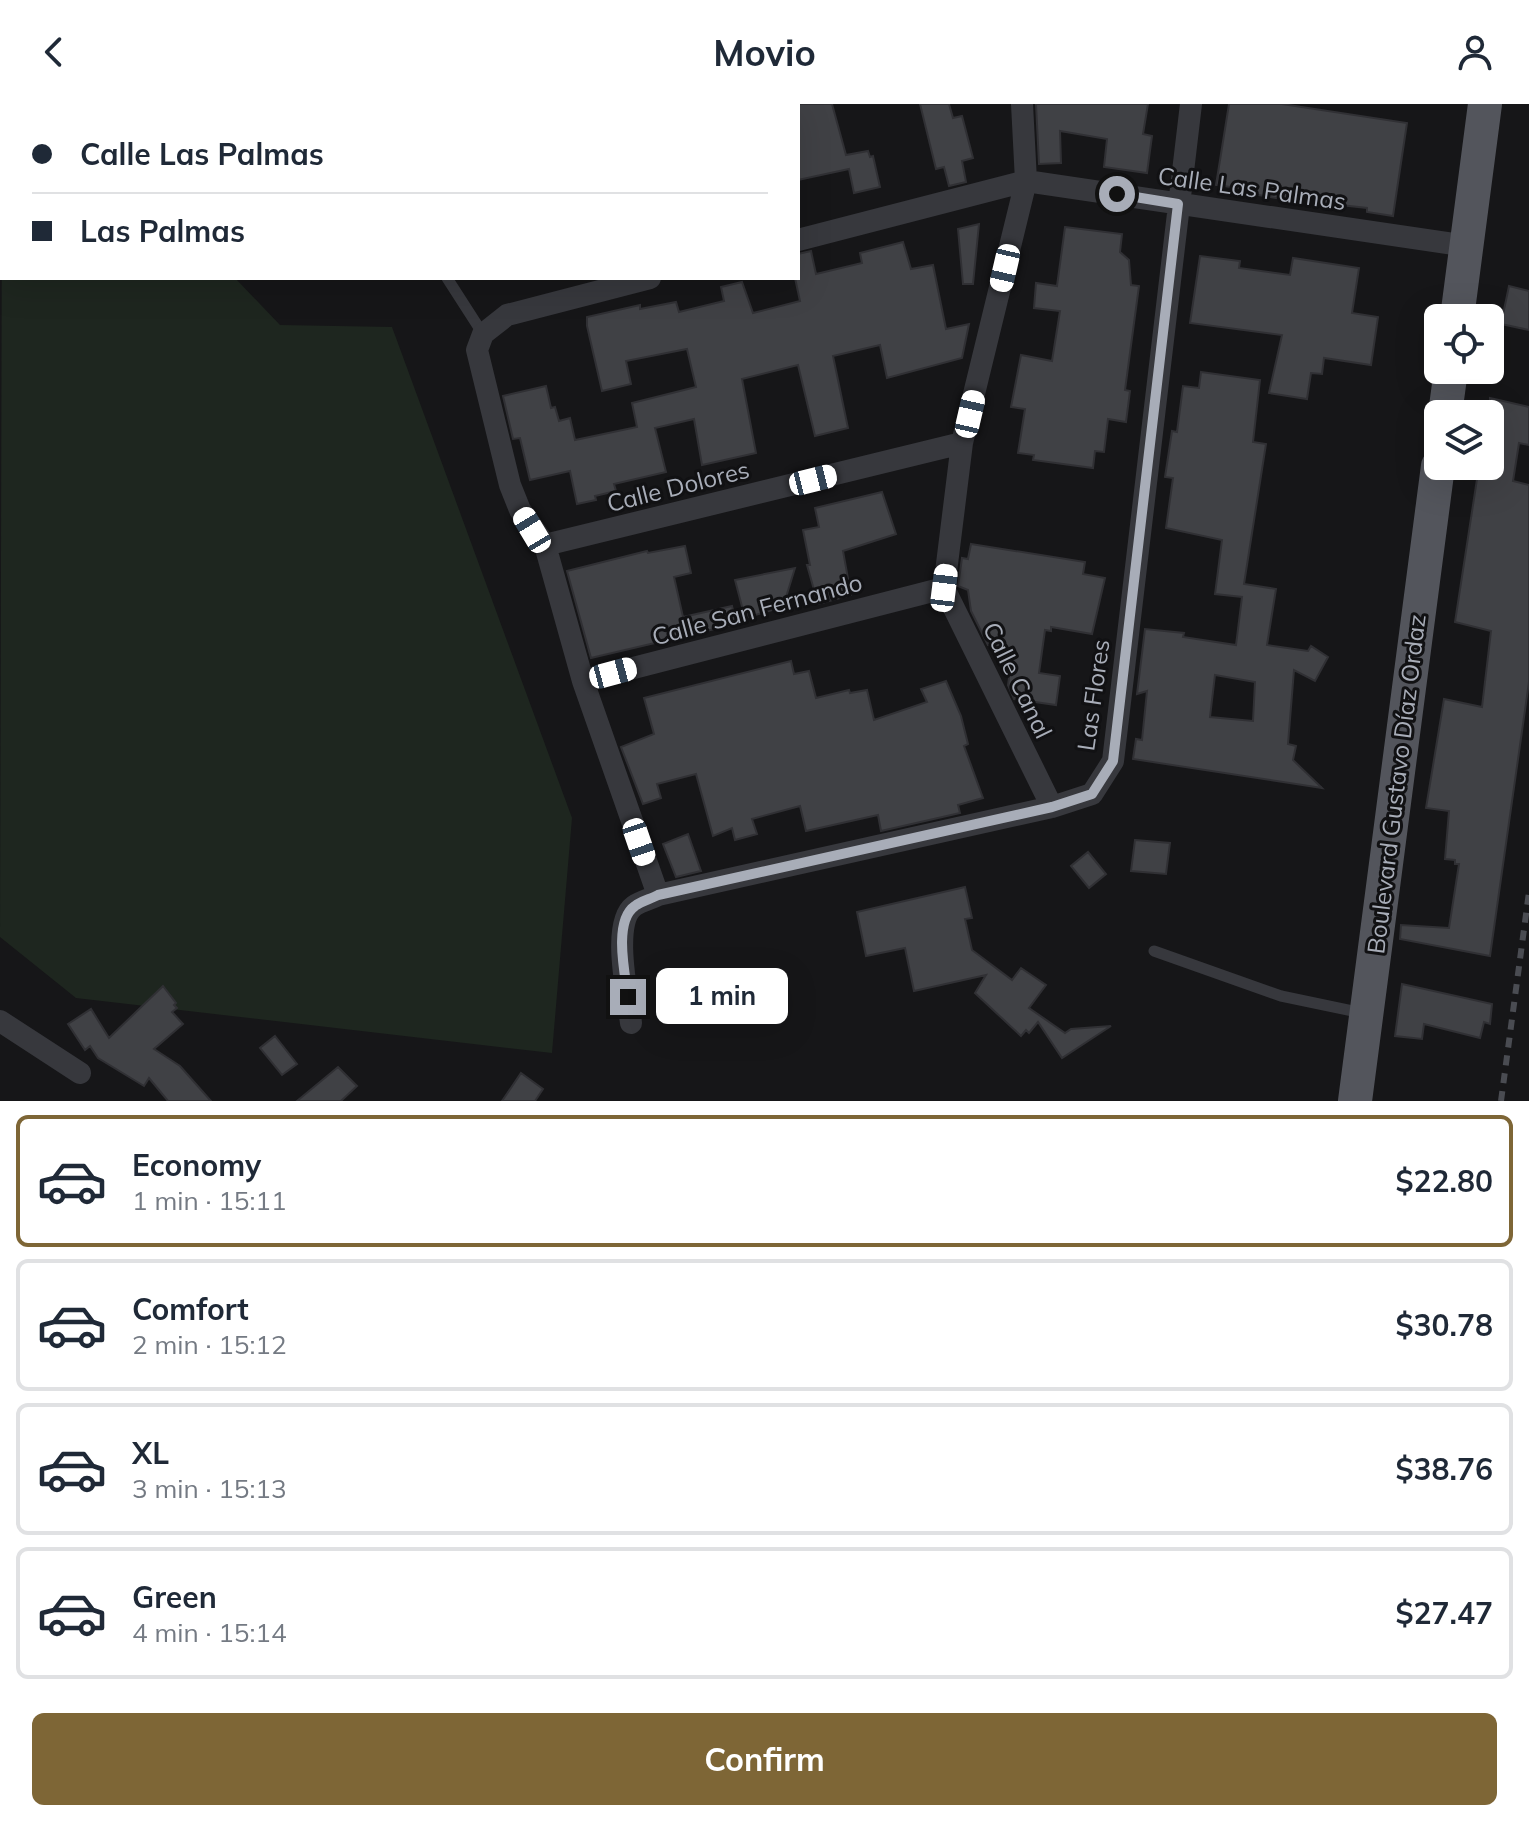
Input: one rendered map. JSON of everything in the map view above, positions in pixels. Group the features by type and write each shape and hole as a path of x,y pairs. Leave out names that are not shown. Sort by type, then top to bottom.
{"main road":[{"path":"1459,304 1485,104"},
{"name":"Boulevard Gustavo Díaz Ordaz","path":"1355,1101 1436,480"}],"street":[{"path":"944,588 962,443 1026,181 1022,104"},
{"name":"Las Flores","path":"658,895 1052,807 1092,794 1113,761 1191,104"},
{"name":"Calle Las Palmas","path":"800,239 1026,181 1467,246"},
{"path":"631,1023 622,943 624,922 632,907 658,895 583,681 545,545 520,510 510,485 477,350 483,334 507,315 642,280"},
{"name":"Calle Dolores","path":"545,545 962,443"},
{"name":"Calle Canal","path":"944,588 1052,807"},
{"name":"Calle San Fernando","path":"583,681 944,588"},
{"path":"0,1021 80,1073"}],"lane":[{"path":"448,280 483,334"},
{"path":"1154,951 1281,996 1366,1014"}],"shaded area":[{"path":"2,280 237,280 280,325 392,327 572,818 552,1053 76,998 0,937"}],"building":[{"path":"800,104 832,104 846,155 868,151 870,157 873,156 880,187 854,193 849,169 800,180"},
{"path":"920,104 949,104 953,118 962,116 973,158 962,161 966,182 949,186 944,167 936,169"},
{"path":"1036,104 1148,104 1143,134 1152,136 1147,173 1104,167 1107,139 1060,131 1061,163 1039,164"},
{"path":"1229,104 1282,104 1407,123 1393,216 1367,212 1367,208 1276,198 1252,194 1253,190 1216,185"},
{"path":"979,224 973,284 963,284 958,229"},
{"path":"1065,227 1122,234 1120,252 1129,260 1131,285 1139,286 1125,390 1130,391 1126,422 1108,419 1104,452 1095,451 1093,468 1033,460 1034,455 1018,453 1025,409 1011,407 1021,355 1052,361 1060,311 1034,308 1036,283 1057,286"},
{"path":"903,242 911,269 933,265 946,329 969,324 962,358 887,378 880,345 833,356 848,428 815,436 798,365 742,379 756,453 702,465 694,419 655,428 666,472 614,484 616,491 595,496 596,500 577,504 570,471 530,480 520,438 513,439 503,396 546,386 551,408 555,407 559,421 570,418 575,440 637,427 632,403 696,387 687,349 626,361 631,384 602,391 587,317 640,305 640,309 676,302 679,312 724,301 721,287 742,282 753,313 800,301 795,280 800,280 800,254 811,251 816,274 862,263 860,253"},
{"path":"1200,256 1240,261 1239,268 1290,275 1293,258 1359,268 1352,313 1378,317 1371,365 1324,358 1322,374 1311,373 1307,399 1269,393 1282,335 1190,323"},
{"path":"1509,286 1529,291 1529,330 1504,325"},
{"path":"1201,372 1260,380 1253,442 1266,444 1244,584 1276,589 1267,645 1308,651 1311,646 1328,657 1315,681 1294,670 1288,744 1296,746 1293,760 1322,788 1133,759 1136,739 1142,740 1147,691 1137,694 1145,629 1184,633 1183,637 1236,645 1242,597 1215,594 1222,540 1166,528 1173,478 1165,477 1172,431 1177,432 1183,386 1199,388","holes":["1215,675 1255,682 1253,721 1210,717"]},
{"path":"1504,401 1529,407 1529,445 1519,443 1513,481 1529,485 1529,682 1490,956 1400,939 1401,925 1449,928 1459,864 1455,864 1455,860 1445,859 1449,811 1426,808 1444,699 1482,707 1491,631 1455,622 1477,480 1504,480"},
{"path":"882,492 896,534 843,551 851,595 818,604 807,565 810,565 803,530 819,527 815,508"},
{"path":"971,544 1085,562 1083,574 1105,578 1092,634 1051,627 1051,631 1045,630 1039,673 1060,676 1056,705 1014,699 1008,685 1013,649 988,645 971,611 968,590 958,586 962,558 968,559"},
{"path":"685,546 691,573 674,577 683,617 732,606 736,624 591,658 567,571 647,551"},
{"path":"795,568 783,607 745,618 735,580"},
{"path":"791,661 794,674 809,671 816,698 849,690 850,693 867,690 874,720 927,702 921,689 946,681 961,716 968,744 964,746 983,798 958,805 960,813 881,831 878,815 806,831 800,806 752,819 757,834 735,840 732,828 713,836 696,774 657,784 661,798 643,804 621,747 654,734 644,698"},
{"path":"688,834 701,871 676,877 663,844"},
{"path":"1135,840 1170,843 1166,874 1131,871"},
{"path":"1088,852 1106,874 1089,888 1071,866"},
{"path":"965,887 972,918 965,919 972,950 1012,980 1021,968 1046,985 1029,1008 1065,1033 1071,1029 1111,1026 1062,1058 1038,1022 1029,1033 1026,1030 1021,1036 975,993 986,975 914,991 905,948 866,956 857,912"},
{"path":"1402,984 1492,1004 1490,1024 1484,1022 1480,1038 1424,1024 1422,1039 1395,1036"},
{"path":"163,986 176,1003 177,1008 172,1012 183,1024 154,1049 180,1066 211,1101 168,1101 149,1078 144,1086 98,1058 90,1046 85,1050 68,1024 91,1009 109,1038"},
{"path":"275,1036 297,1064 282,1075 260,1048"},
{"path":"338,1067 357,1086 341,1101 297,1101"},
{"path":"521,1073 543,1089 535,1101 502,1101"}],"railway":[{"path":"1501,1101 1529,892"}],"route":[{"path":"628,997 622,943 624,922 632,907 658,895 1052,807 1092,794 1113,761 1178,204 1117,194"}]}
